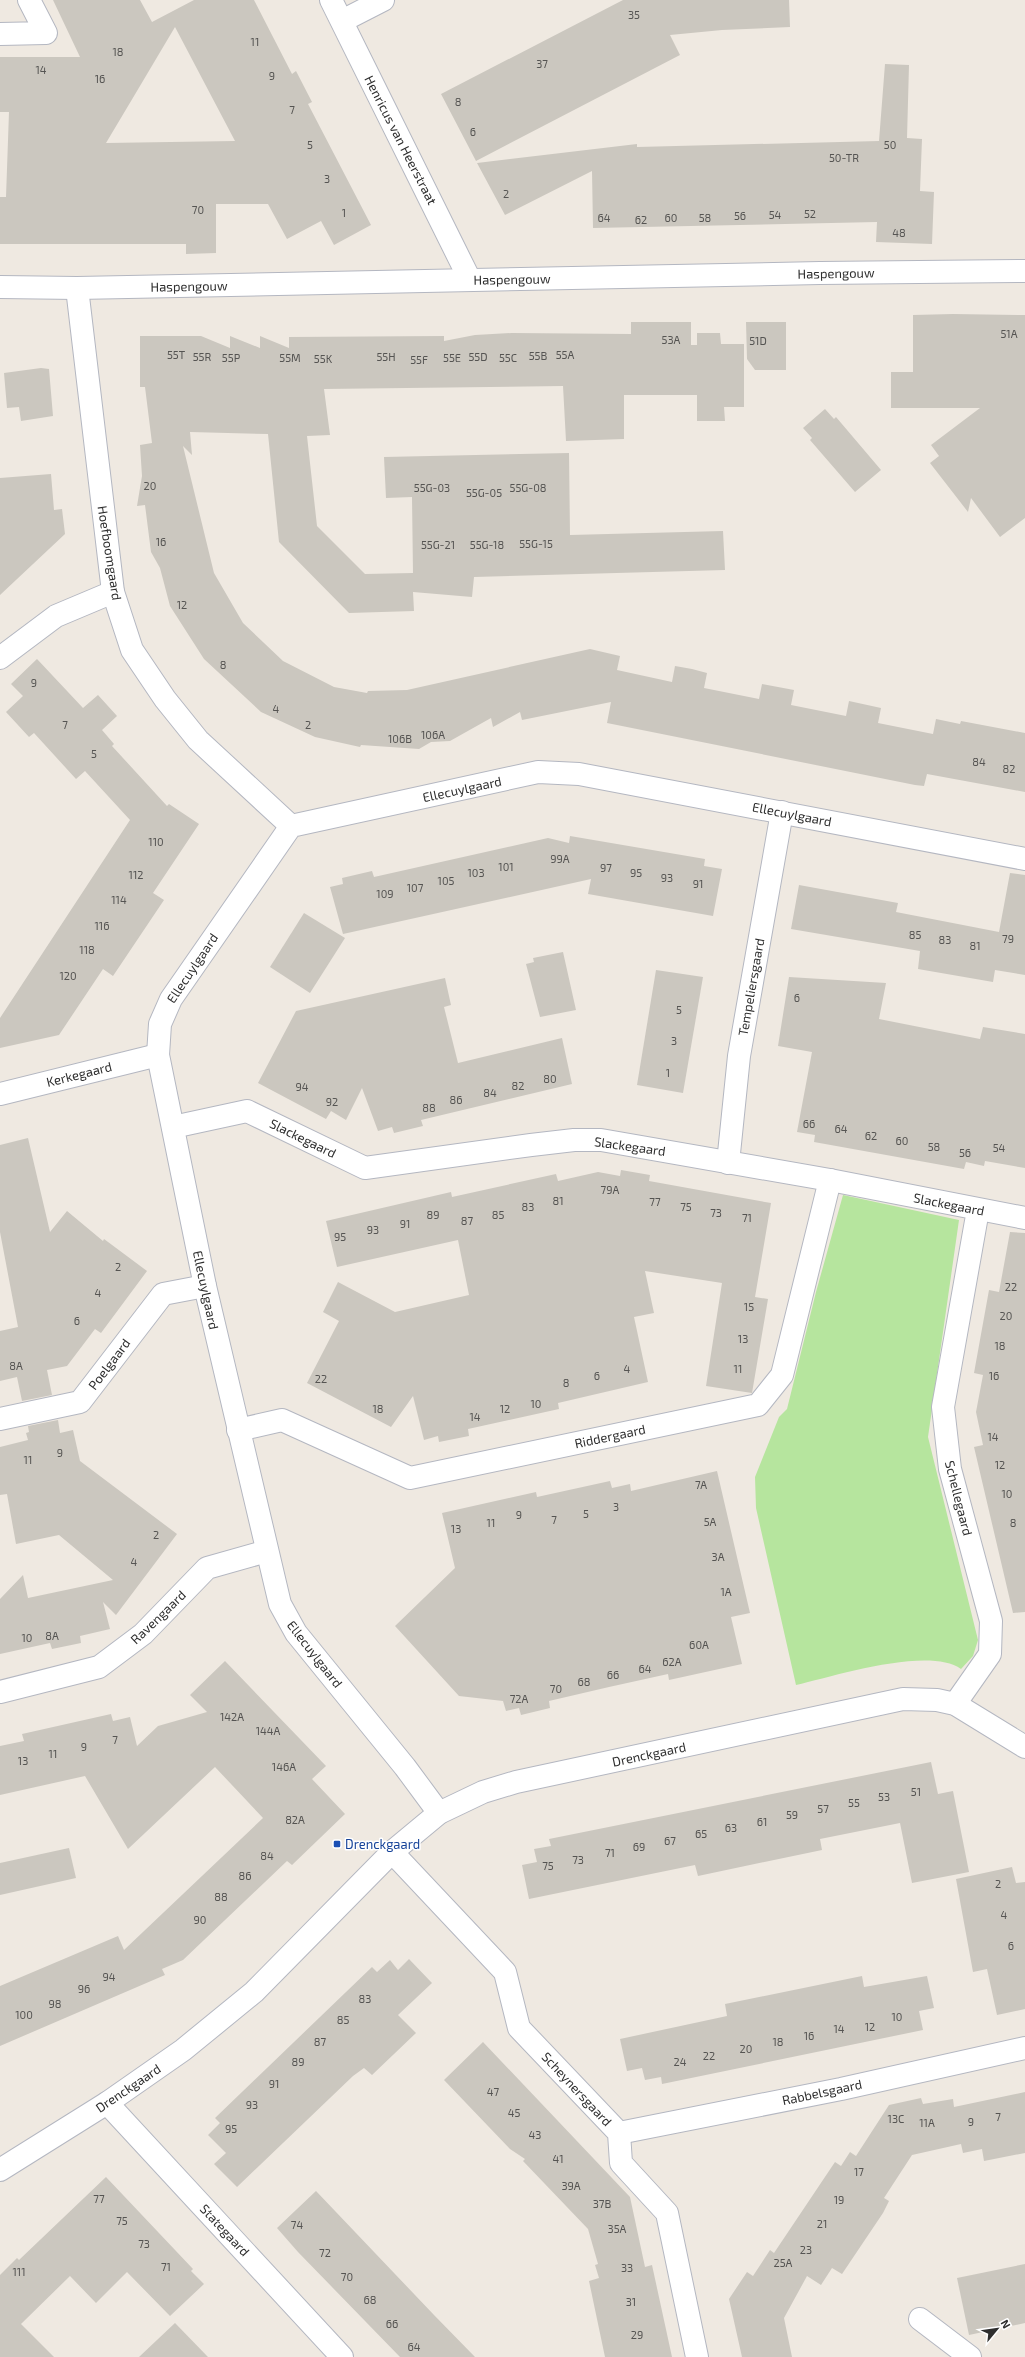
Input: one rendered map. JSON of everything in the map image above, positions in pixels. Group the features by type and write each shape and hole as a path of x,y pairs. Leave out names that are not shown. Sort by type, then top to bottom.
{"street":[{"path":"0,34 46,33 29,0"},
{"name":"Henricus van Heerstraat","path":"331,0 470,280"},
{"path":"342,21 383,0"},
{"name":"Haspengouw","path":"0,287 77,288 820,273 1025,271"},
{"name":"Hoefboomgaard","path":"77,288 113,592 132,650 165,699 198,740 291,826"},
{"path":"0,658 56,616 113,592"},
{"name":"Ellecuylgaard","path":"439,1813 405,1766 296,1633 280,1604 266,1551 205,1286 174,1127 158,1055 160,1024 171,999 291,826 538,772 579,774 1025,859"},
{"name":"Tempeliersgaard","path":"728,1163 739,1056 782,812"},
{"name":"Kerkegaard","path":"0,1094 158,1055"},
{"name":"Slackegaard","path":"174,1127 248,1111 365,1168 574,1140 621,1142 728,1163 830,1180 1025,1218"},
{"name":"Riddergaard","path":"238,1430 282,1420 410,1478 758,1405 782,1375 830,1180"},
{"name":"Schellegaard","path":"955,1704 990,1654 991,1621 950,1469 943,1407 978,1210"},
{"name":"Poelgaard","path":"0,1418 80,1402 163,1294 205,1286"},
{"name":"Ravengaard","path":"0,1692 99,1667 143,1634 207,1568 266,1551"},
{"name":"Drenckgaard","path":"0,2176 8,2165 108,2103 183,2050 254,1992 392,1852 439,1813 483,1792 516,1782 896,1701 921,1699 955,1704"},
{"path":"955,1704 1025,1747"},
{"name":"Scheynersgaard","path":"392,1852 505,1972 519,2028 618,2133 621,2163 667,2213 697,2357"},
{"name":"Rabbelsgaard","path":"618,2133 1025,2048"},
{"name":"Stategaard","path":"108,2103 342,2357"},
{"path":"920,2318 970,2357"}],"green space":[{"path":"843,1195 959,1220 928,1437 978,1640 973,1656 961,1669 946,1663 927,1661 905,1662 857,1670 796,1685 756,1508 755,1477 779,1417 787,1409 816,1292"}],"building":[{"path":"53,0 140,0 152,22 194,0 254,0 292,74 296,71 312,102 308,104 371,225 334,245 321,221 287,239 268,204 216,204 216,253 186,254 186,244 0,244 0,197 6,197 9,112 0,112 0,57 80,57","holes":["175,27 235,141 106,143"]},
{"path":"623,0 789,0 790,27 722,30 670,35 680,55 476,161 441,94"},
{"path":"885,64 909,65 907,138 922,139 920,191 934,192 932,244 876,242 877,222 593,228 592,171 505,215 477,163 637,144 637,147 879,141"},
{"path":"913,315 1025,315 1025,518 1000,537 971,498 968,512 930,463 939,456 931,445 980,408 891,408 891,372 913,372"},
{"path":"631,322 691,322 691,345 697,345 697,333 720,333 721,344 744,344 744,407 724,407 725,421 697,421 697,395 624,395 624,439 566,441 563,386 324,389 330,435 307,436 317,526 365,574 413,573 412,497 386,498 384,457 569,453 570,535 723,531 725,570 474,577 472,597 413,592 414,611 349,613 279,542 268,434 190,432 192,455 183,446 214,573 243,623 283,661 334,687 367,693 368,691 407,690 590,649 620,656 617,670 672,682 675,666 692,669 707,673 704,688 759,699 762,684 794,690 791,705 846,716 849,701 881,708 878,723 933,734 936,719 960,724 961,721 1025,733 1025,792 927,774 924,786 915,785 607,723 611,702 522,720 520,712 493,727 491,718 450,741 431,742 419,749 361,745 360,747 315,737 261,712 204,659 170,606 160,568 151,552 145,505 137,506 142,476 140,445 152,443 145,387 140,387 140,336 201,336 230,348 230,336 260,348 260,336 289,348 289,337 444,336 444,341 475,335 512,333 631,334"},
{"path":"746,322 786,322 786,370 755,370 747,359"},
{"path":"41,368 49,369 53,416 21,421 19,407 7,408 4,373"},
{"path":"825,409 834,419 836,417 881,470 855,492 810,440 812,438 803,428"},
{"path":"51,474 54,510 62,509 65,534 0,595 0,478"},
{"path":"37,659 83,708 98,695 117,716 102,730 114,744 112,746 167,806 169,804 199,824 153,893 164,900 113,976 103,969 59,1035 0,1048 0,1018 130,820 85,771 76,779 34,733 29,737 6,712 23,696 11,684"},
{"path":"570,836 705,859 704,866 722,869 713,916 588,894 591,879 343,934 330,887 343,884 342,878 372,871 374,877 548,838 569,843"},
{"path":"1010,873 1025,875 1025,975 995,970 993,982 918,969 920,951 791,929 799,885 898,903 896,912 999,932"},
{"path":"304,913 345,938 310,993 270,967"},
{"path":"563,952 576,1010 540,1017 526,964 534,962 533,958"},
{"path":"656,970 703,977 683,1093 637,1085"},
{"path":"789,977 886,983 879,1019 980,1039 983,1027 1025,1034 1025,1168 985,1161 984,1166 966,1162 964,1169 814,1142 815,1135 797,1132 812,1052 778,1046"},
{"path":"445,978 451,1005 444,1007 458,1063 562,1038 572,1084 421,1120 423,1126 394,1133 392,1127 378,1131 362,1088 346,1120 331,1111 326,1119 258,1083 296,1011"},
{"path":"28,1138 50,1232 67,1211 103,1241 104,1239 147,1271 101,1333 95,1329 67,1366 47,1370 52,1395 22,1401 17,1377 0,1381 0,1331 18,1327 0,1232 0,1145"},
{"path":"621,1170 650,1175 649,1181 771,1203 755,1297 768,1299 752,1393 706,1386 722,1283 645,1271 654,1313 634,1317 648,1382 558,1403 559,1409 468,1429 469,1436 439,1442 438,1436 424,1440 413,1396 391,1427 307,1383 339,1321 323,1312 338,1282 395,1312 469,1295 458,1240 337,1267 326,1221 451,1192 452,1197 556,1174 558,1181 598,1172 620,1176"},
{"path":"1010,1232 1025,1233 1025,1612 1013,1613 974,1447 983,1445 976,1412 983,1375 974,1373 989,1290 999,1292"},
{"path":"58,1420 60,1433 73,1430 80,1461 177,1534 116,1615 103,1602 110,1629 80,1636 81,1643 52,1649 50,1643 0,1654 0,1599 23,1575 28,1598 113,1580 59,1535 16,1544 7,1494 0,1495 0,1447 28,1440 26,1433 29,1432 28,1426"},
{"path":"717,1471 750,1613 731,1617 742,1664 669,1680 668,1674 609,1687 549,1701 550,1708 521,1715 519,1708 506,1711 503,1701 459,1696 395,1626 455,1568 442,1513 536,1492 537,1497 610,1481 612,1488 630,1484 631,1491"},
{"path":"225,1661 326,1766 312,1779 345,1814 292,1865 287,1861 183,1960 162,1969 165,1975 0,2046 0,1986 118,1936 124,1950 263,1818 215,1767 128,1849 85,1776 0,1795 0,1746 24,1741 22,1734 111,1714 113,1721 130,1717 137,1746 158,1726 207,1712 190,1695"},
{"path":"931,1762 938,1794 953,1791 969,1872 912,1883 900,1823 820,1839 822,1850 698,1876 695,1865 529,1899 522,1865 537,1862 534,1849 551,1846 549,1839"},
{"path":"69,1848 76,1878 0,1895 0,1863"},
{"path":"1012,1867 1016,1883 1025,1882 1025,2009 997,2015 987,1969 973,1972 956,1879"},
{"path":"409,1959 432,1983 398,2015 416,2033 372,2075 364,2068 353,2076 237,2187 214,2164 226,2153 208,2135 220,2123 215,2118 372,1967 377,1972 390,1960 398,1970"},
{"path":"862,1976 864,1987 927,1976 934,2008 919,2011 923,2030 662,2084 661,2077 645,2080 642,2068 627,2071 620,2039 727,2016 725,2004"},
{"path":"483,2042 630,2197 645,2267 652,2265 672,2357 605,2357 589,2281 599,2278 595,2265 598,2264 588,2229 523,2161 525,2159 510,2149 444,2080"},
{"path":"1025,2092 1025,2153 984,2161 982,2149 963,2153 961,2144 912,2155 884,2198 889,2201 883,2213 842,2274 832,2268 821,2285 807,2276 784,2318 792,2357 742,2357 729,2299 747,2272 753,2276 770,2250 774,2253 835,2162 841,2166 850,2152 856,2156 889,2105 921,2098 923,2104 953,2099 954,2107"},
{"path":"106,2177 193,2269 191,2271 204,2284 170,2316 127,2272 96,2303 70,2276 21,2324 54,2357 0,2357 0,2275 17,2258 19,2260"},
{"path":"316,2191 475,2357 400,2357 298,2252 277,2228"},
{"path":"1025,2264 1025,2323 969,2335 957,2278"},
{"path":"175,2323 208,2357 139,2357"}],"place":[{"name":"Drenckgaard","path":"337,1844"}]}
